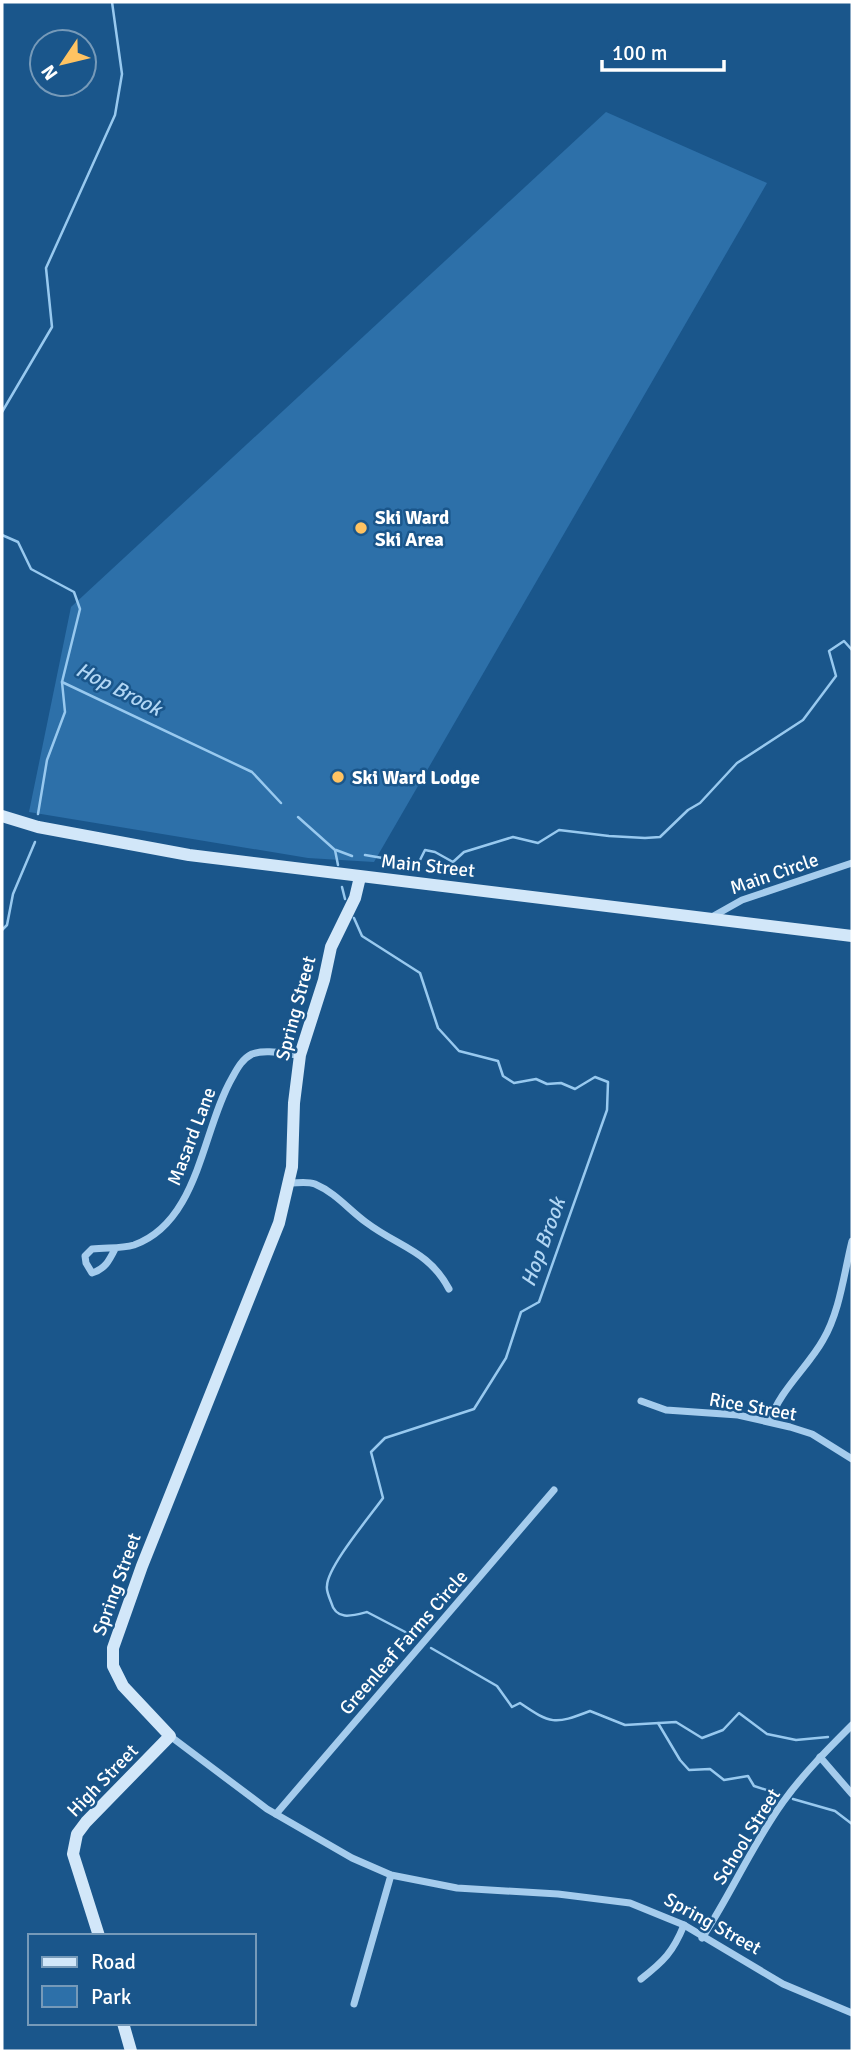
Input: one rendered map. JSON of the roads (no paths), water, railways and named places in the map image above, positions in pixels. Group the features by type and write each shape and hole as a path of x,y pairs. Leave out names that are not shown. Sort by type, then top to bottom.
{"street":[{"name":"Main Street","path":"2,816 38,827 175,853 852,936"},
{"name":"Main Circle","path":"709,918 742,900 852,863"},
{"name":"Spring Street","path":"360,877 355,898 331,947 300,1055 294,1103 292,1167 279,1223 142,1566 113,1648 113,1666 123,1686 170,1737 275,1814 352,1858 391,1875 457,1888 609,1899 650,1909 684,1925 783,1984 852,2013"},
{"name":"Masard Lane","path":"115,1249 108,1264 100,1271 92,1273 85,1256 92,1249 115,1249 136,1244 154,1233 176,1212 192,1184 228,1084 245,1058 262,1052 300,1055"},
{"path":"289,1182 309,1182 326,1189 367,1223 427,1260 439,1271 449,1289"},
{"path":"770,1421 774,1410 824,1340 852,1241"},
{"name":"Rice Street","path":"641,1401 666,1410 724,1413 770,1421 812,1434 852,1460"},
{"name":"Greenleaf Farms Circle","path":"275,1814 554,1490"},
{"name":"School Street","path":"702,1938 785,1800 852,1725"},
{"name":"High Street","path":"98,1934 74,1854 77,1834 170,1737"},
{"path":"820,1758 852,1794"},
{"path":"354,2004 391,1875"},
{"path":"641,1979 661,1964 673,1950 684,1925"},
{"path":"124,2025 131,2051"}],"waterway":[{"name":"Hop Brook","path":"2,412 52,327 46,268 115,115 122,74 112,2"},
{"name":"Hop Brook","path":"2,535 18,542 31,569 74,592 80,609 62,682 252,772 281,803"},
{"path":"365,855 418,864 425,850 435,852 453,862 464,852 513,837 538,843 559,830 609,836 660,837 688,810 700,803 737,763 803,720 836,676 829,651 844,641 852,650"},
{"path":"38,814 47,760 65,712 62,682"},
{"name":"Hop Brook","path":"298,817 335,850 338,865"},
{"path":"2,930 7,925 13,894 35,842"},
{"path":"336,850 352,856"},
{"name":"Hop Brook","path":"342,887 345,899"},
{"name":"Hop Brook","path":"354,918 362,936 420,973 438,1028 459,1051 498,1061 503,1076 514,1083 536,1079 547,1084 561,1083 575,1089 595,1077 608,1082 607,1110 539,1302 521,1312 506,1358 474,1409 385,1438 371,1452 383,1498 334,1567 329,1577 327,1592 333,1608 341,1615 367,1612 411,1635"},
{"name":"Hop Brook","path":"431,1648 497,1686 512,1707 520,1703 553,1720 568,1719 590,1711 625,1725 676,1722 702,1738 723,1730 739,1713 767,1734 796,1740 828,1737"},
{"path":"658,1723 689,1770 710,1769 724,1780 748,1776 754,1786 779,1794"},
{"path":"793,1799 835,1811 852,1824"}],"place":[{"name":"Ski Ward Ski Area","path":"361,528"},
{"name":"Ski Ward Lodge","path":"338,777"}]}
